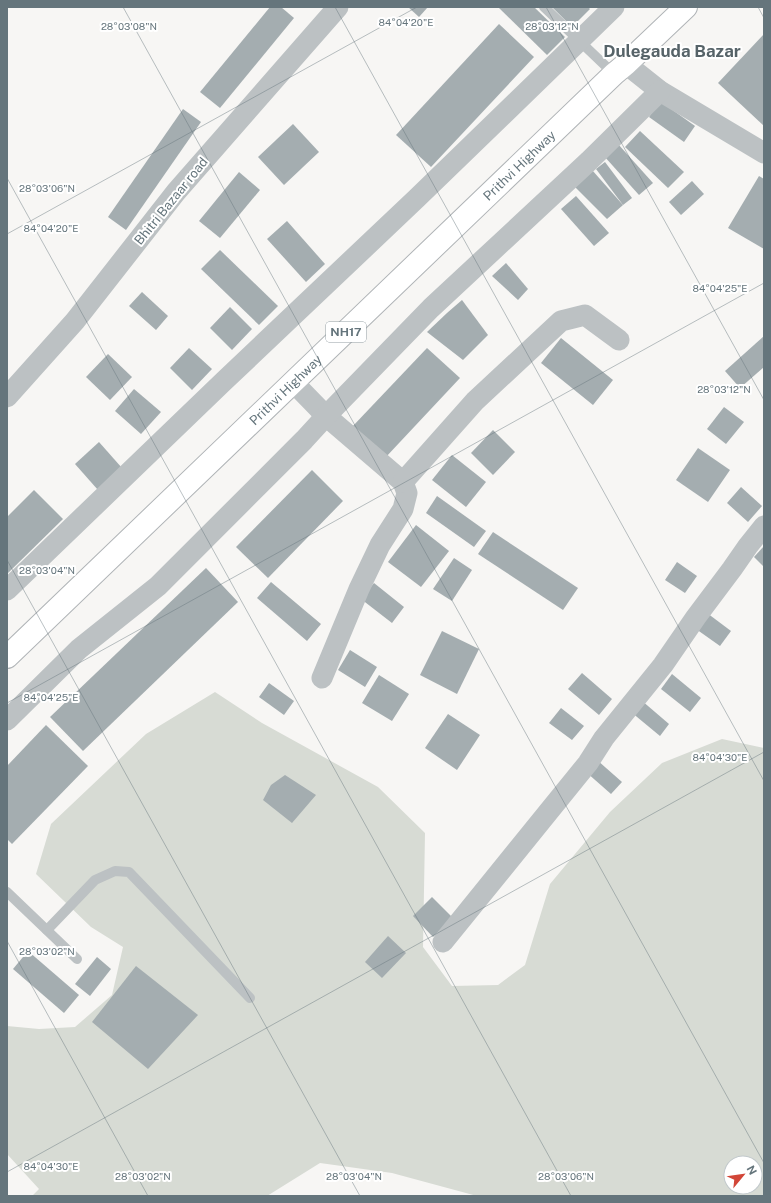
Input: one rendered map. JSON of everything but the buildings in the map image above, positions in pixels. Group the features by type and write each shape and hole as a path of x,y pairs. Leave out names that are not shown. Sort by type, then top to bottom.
{"highway":[{"name":"Prithvi Highway","path":"7,657 686,7"}],"street":[{"name":"Bhitri Bazaar road","path":"7,397 75,321 181,186 338,7"},
{"path":"7,590 417,198 614,7"},
{"path":"620,69 660,90 764,153"},
{"path":"7,720 79,649 158,586 304,440 431,308 589,161 660,90"},
{"path":"403,482 475,401 561,321 585,315 619,340"},
{"path":"293,382 326,416 403,482 407,493 403,509 377,551 359,589 322,678"},
{"path":"443,942 588,763 604,738 663,665 696,617 764,526"}],"lane":[{"path":"544,7 579,41 620,69"},
{"path":"46,930 95,880 114,871 129,872 250,998"},
{"path":"7,892 77,959"}],"shaded area":[{"path":"215,692 262,723 378,787 425,833 423,947 452,986 498,985 525,965 550,884 610,812 662,763 722,739 764,748 764,1196 477,1196 392,1173 320,1163 267,1196 32,1196 39,1189 7,1154 7,1026 39,1029 75,1027 112,995 123,947 91,927 36,874 51,824 146,734"}],"district":[{"name":"Dulegauda Bazar","path":"672,51"}]}
